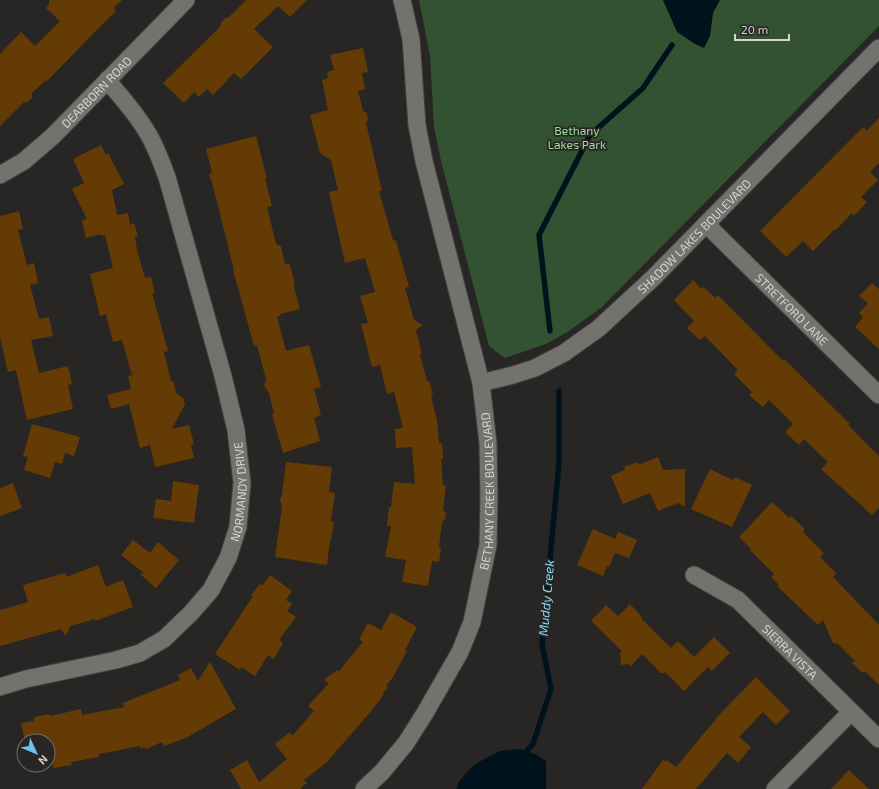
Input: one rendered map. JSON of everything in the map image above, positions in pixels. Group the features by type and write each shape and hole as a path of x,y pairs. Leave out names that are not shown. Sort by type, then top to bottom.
{"street":[{"name":"DEARBORN ROAD","path":"0,175 24,162 53,136 186,0"},
{"name":"BETHANY CREEK BOULEVARD","path":"364,789 382,772 406,743 460,652 472,622 488,545 490,498 488,443 481,383 424,161 417,125 411,39 402,0"},
{"name":"SHADOW LAKES BOULEVARD","path":"481,383 535,368 564,353 599,328 638,293 879,48"},
{"name":"NORMANDY DRIVE","path":"0,687 26,679 116,660 140,653 164,639 192,613 211,590 228,558 238,527 242,483 236,430 223,376 167,178 148,133 138,118 107,80"},
{"name":"STRETFORD LANE","path":"706,224 879,395"},
{"name":"SIERRA VISTA","path":"694,575 738,600 879,740"},
{"path":"775,789 851,712"}],"green space":[{"name":"Bethany Lakes Park","path":"419,0 879,0 879,26 602,307 569,331 546,344 505,358 489,346 441,161 434,127 430,56"}],"water":[{"path":"663,0 720,0 713,13 710,36 704,48 677,32"},
{"path":"520,749 537,755 546,761 546,789 456,789 460,780 475,764 500,751"}],"building":[{"path":"49,0 122,0 113,8 116,11 47,81 46,80 32,93 32,98 27,102 24,102 0,126 0,54 21,32 35,46 60,21 46,8 49,5"},
{"path":"246,0 307,0 290,17 278,6 254,29 273,47 241,79 234,73 213,95 207,89 199,97 194,92 184,103 163,83 220,27 225,18 228,18"},
{"path":"363,48 368,72 362,73 365,89 358,91 363,111 367,113 368,120 366,123 382,191 379,191 393,240 396,241 409,287 405,288 414,320 423,325 416,330 422,354 420,355 427,381 429,381 433,395 431,396 437,421 439,443 442,443 443,459 441,459 443,485 446,485 443,510 446,513 445,519 442,522 439,562 432,561 428,586 402,582 406,560 385,557 391,526 387,526 394,482 415,484 412,447 396,448 395,429 403,428 394,392 387,394 380,365 372,367 361,324 368,323 360,296 375,292 365,258 345,263 329,192 338,190 331,160 320,153 310,115 328,110 322,80 328,78 327,72 334,70 330,55"},
{"path":"879,118 879,163 870,172 878,180 861,197 867,202 854,216 852,213 813,251 803,241 786,257 760,231 863,127 867,131"},
{"path":"256,136 272,206 267,207 276,244 281,246 285,265 289,263 300,309 280,314 281,316 277,317 286,351 309,345 321,387 314,389 321,415 314,418 320,441 283,453 272,414 274,413 269,393 264,386 266,379 257,345 254,346 233,270 209,175 212,172 206,149"},
{"path":"101,145 106,155 108,153 124,184 112,190 117,215 128,213 130,225 134,223 138,236 135,237 137,250 145,278 151,277 155,293 152,293 168,351 164,352 171,381 173,381 176,393 183,398 185,404 172,429 189,425 194,444 191,445 194,458 155,467 150,445 140,448 129,404 111,409 107,395 131,389 128,376 132,375 122,340 113,342 106,314 100,316 90,274 113,268 105,235 101,236 101,234 86,238 82,220 87,219 72,189 84,183 73,159"},
{"path":"19,211 23,229 18,230 27,265 34,263 38,283 30,285 39,319 49,317 53,336 31,340 39,373 68,366 72,384 68,385 73,409 27,420 16,370 8,372 0,337 0,216"},
{"path":"693,280 701,289 703,287 715,298 718,295 783,361 784,359 850,424 848,425 879,456 879,508 872,515 821,469 828,462 804,439 799,445 785,432 793,424 769,400 763,407 749,395 752,392 734,374 738,370 705,336 700,340 687,328 694,321 674,300"},
{"path":"872,283 879,289 879,349 855,327 863,317 859,313 868,303 859,296"},
{"path":"32,424 80,437 74,456 65,453 62,464 55,462 50,478 24,470 28,457 23,456"},
{"path":"658,457 663,470 685,469 685,507 678,503 658,511 650,493 623,504 611,476 625,470 624,467 637,462 639,465"},
{"path":"286,462 332,467 329,492 335,493 331,521 334,522 327,565 275,557 282,508 280,499 282,495"},
{"path":"710,469 733,480 735,477 752,485 732,527 691,509"},
{"path":"173,481 199,485 194,523 153,518 156,499 171,501"},
{"path":"13,483 22,508 0,516 0,488"},
{"path":"772,502 789,518 791,516 805,529 803,532 824,553 820,557 836,573 833,577 879,625 879,685 865,671 863,673 852,663 855,661 838,644 833,643 823,620 818,625 777,586 779,585 771,577 774,574 739,537"},
{"path":"593,529 615,539 618,532 637,540 629,558 615,553 603,576 577,565"},
{"path":"133,540 150,553 158,542 179,560 156,588 140,574 144,573 121,555"},
{"path":"98,565 106,587 123,580 133,607 95,621 95,619 70,626 66,636 61,629 0,646 0,610 28,602 23,585 65,573 66,577"},
{"path":"270,575 292,591 286,600 292,604 287,611 296,617 279,640 283,643 274,659 268,655 255,676 241,667 240,670 215,654 253,596 251,595 260,584 262,586"},
{"path":"630,604 642,617 641,618 671,648 678,641 694,657 714,637 730,653 712,671 708,667 684,691 665,672 661,673 642,654 631,666 628,664 621,665 620,653 622,651 591,621 606,605 618,616"},
{"path":"391,612 417,627 405,650 407,651 393,677 386,686 388,687 373,709 326,763 304,780 307,783 300,789 241,789 230,770 247,760 259,782 287,759 275,744 290,732 292,736 314,711 308,706 329,683 324,680 337,670 339,671 363,642 359,639 368,623 381,630"},
{"path":"210,662 236,709 186,738 164,746 162,742 146,749 144,747 141,749 140,746 99,754 99,757 71,762 72,765 56,768 56,733 23,733 21,723 34,721 34,717 50,714 50,716 81,709 82,715 124,707 123,703 180,680 178,675 191,668 198,681"},
{"path":"756,677 790,711 776,725 763,712 739,737 751,747 738,763 727,753 696,789 642,789 663,760 665,762 666,760 676,767 720,714"},
{"path":"849,770 869,789 831,789"}],"waterway":[{"name":"Muddy Creek","path":"550,331 539,235 590,135 643,88 672,45"},
{"name":"Muddy Creek","path":"522,756 533,744 551,689 542,644 559,463 559,391"}]}
